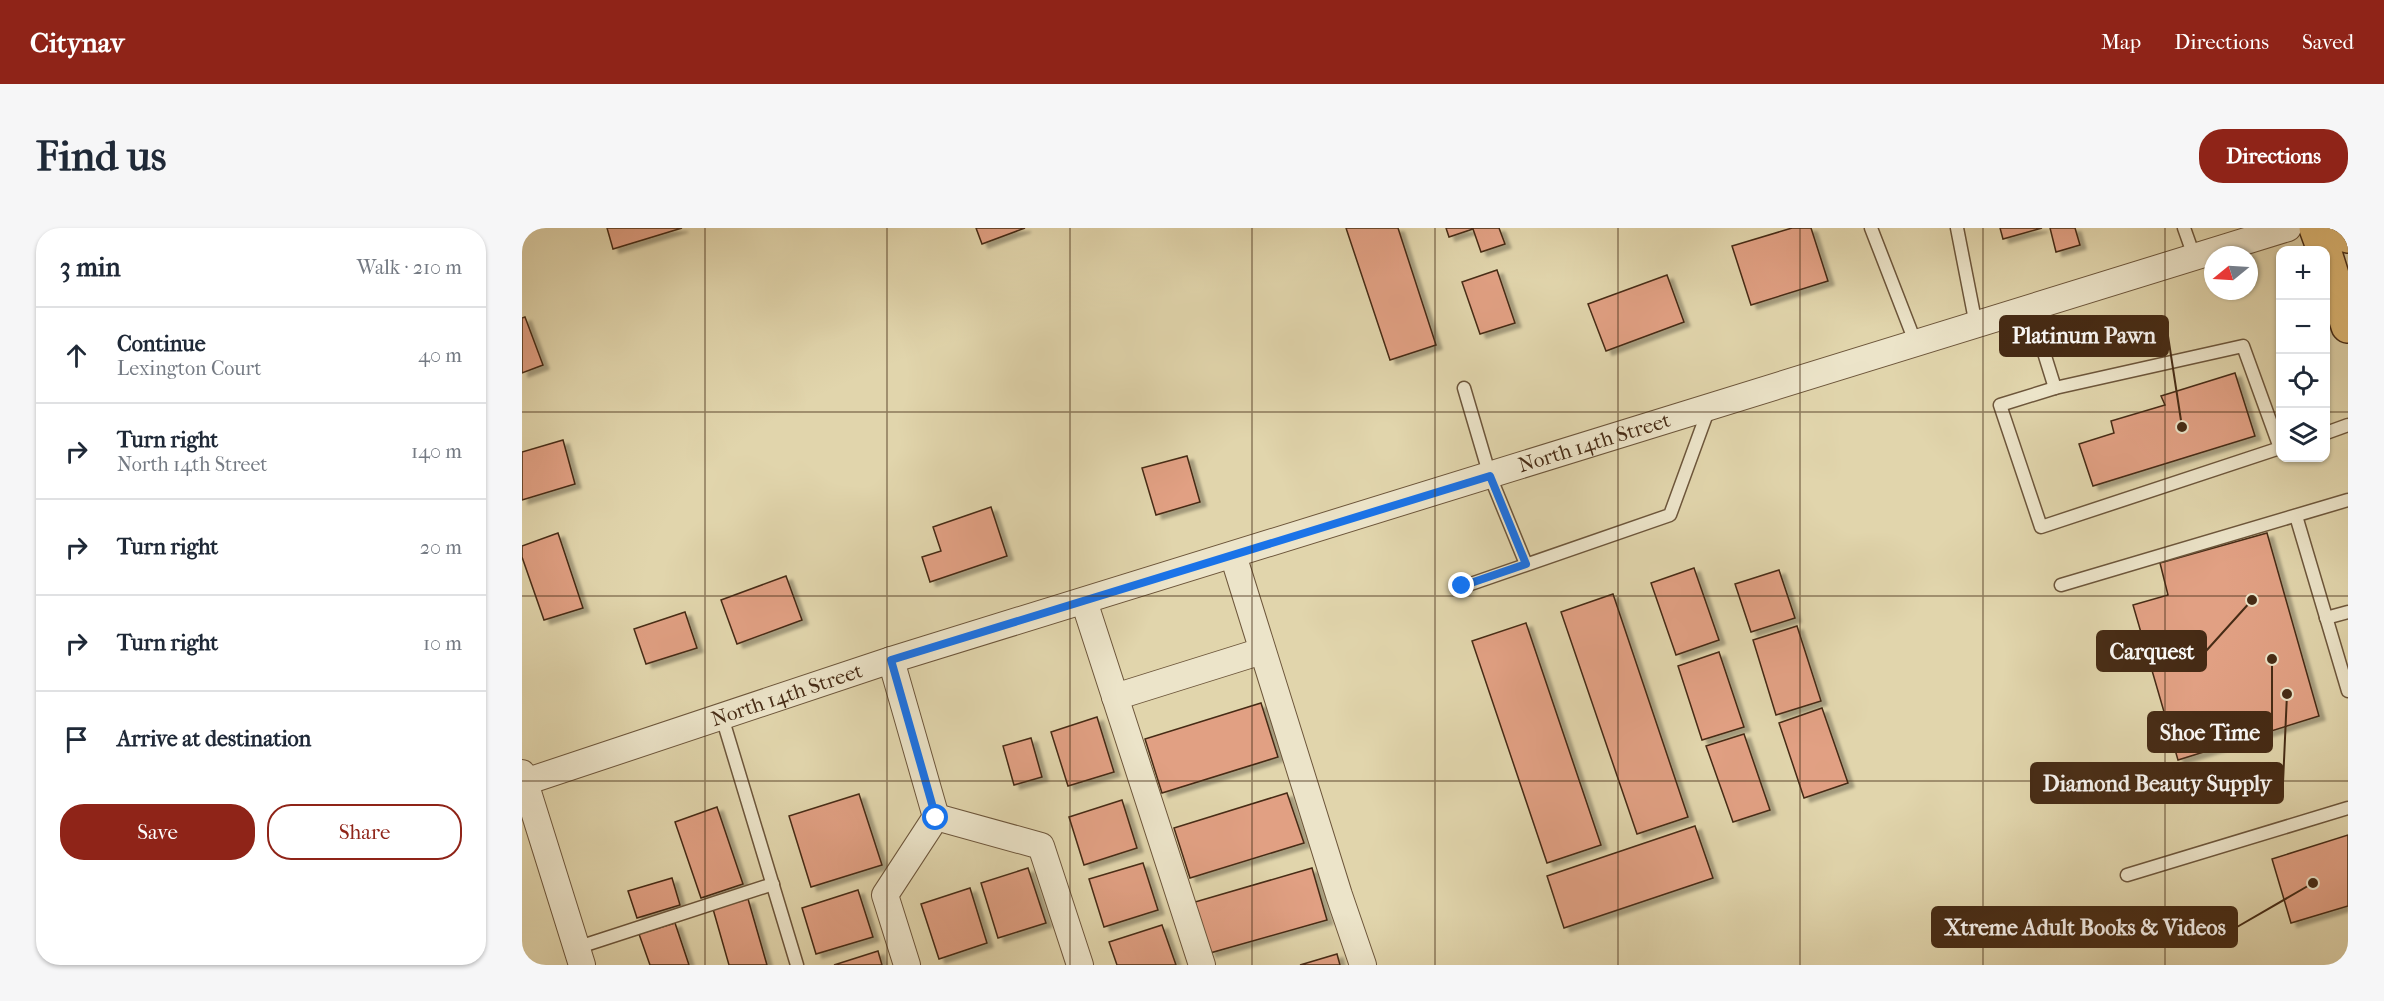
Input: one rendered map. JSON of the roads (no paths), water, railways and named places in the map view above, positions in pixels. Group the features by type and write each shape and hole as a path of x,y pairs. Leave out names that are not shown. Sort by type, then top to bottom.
{"main road":[{"path":"2316,228 2323,246"},
{"path":"2335,228 2348,236"},
{"path":"2330,271 2348,326"}],"street":[{"name":"North 14th Street","path":"523,779 722,717 891,660 2288,228"},
{"path":"1233,555 1363,965"},
{"path":"1084,601 1202,965"},
{"path":"1115,697 1262,651"},
{"path":"891,660 936,818 885,895 907,965"},
{"path":"523,779 579,957"},
{"path":"936,818 1041,846 1080,965"}],"lane":[{"path":"1871,228 1916,344"},
{"path":"1958,228 1976,325"},
{"path":"2184,228 2194,256"},
{"path":"2030,308 2055,388"},
{"path":"2276,437 2243,346 2055,388 2000,405 2041,526 2276,449"},
{"path":"1464,387 1490,476 1526,564"},
{"path":"1462,586 1670,515 1709,408"},
{"path":"2330,431 2348,425"},
{"path":"2061,585 2348,500"},
{"path":"2296,516 2348,691"},
{"path":"2326,618 2348,612"},
{"path":"722,717 797,965"},
{"path":"2127,874 2348,808"},
{"path":"579,957 773,884"}],"place":[{"name":"Platinum Pawn","path":"2182,427"},
{"name":"Carquest","path":"2252,600"},
{"name":"Shoe Time","path":"2272,659"},
{"name":"Diamond Beauty Supply","path":"2287,694"},
{"name":"Xtreme Adult Books & Videos","path":"2313,883"}]}
